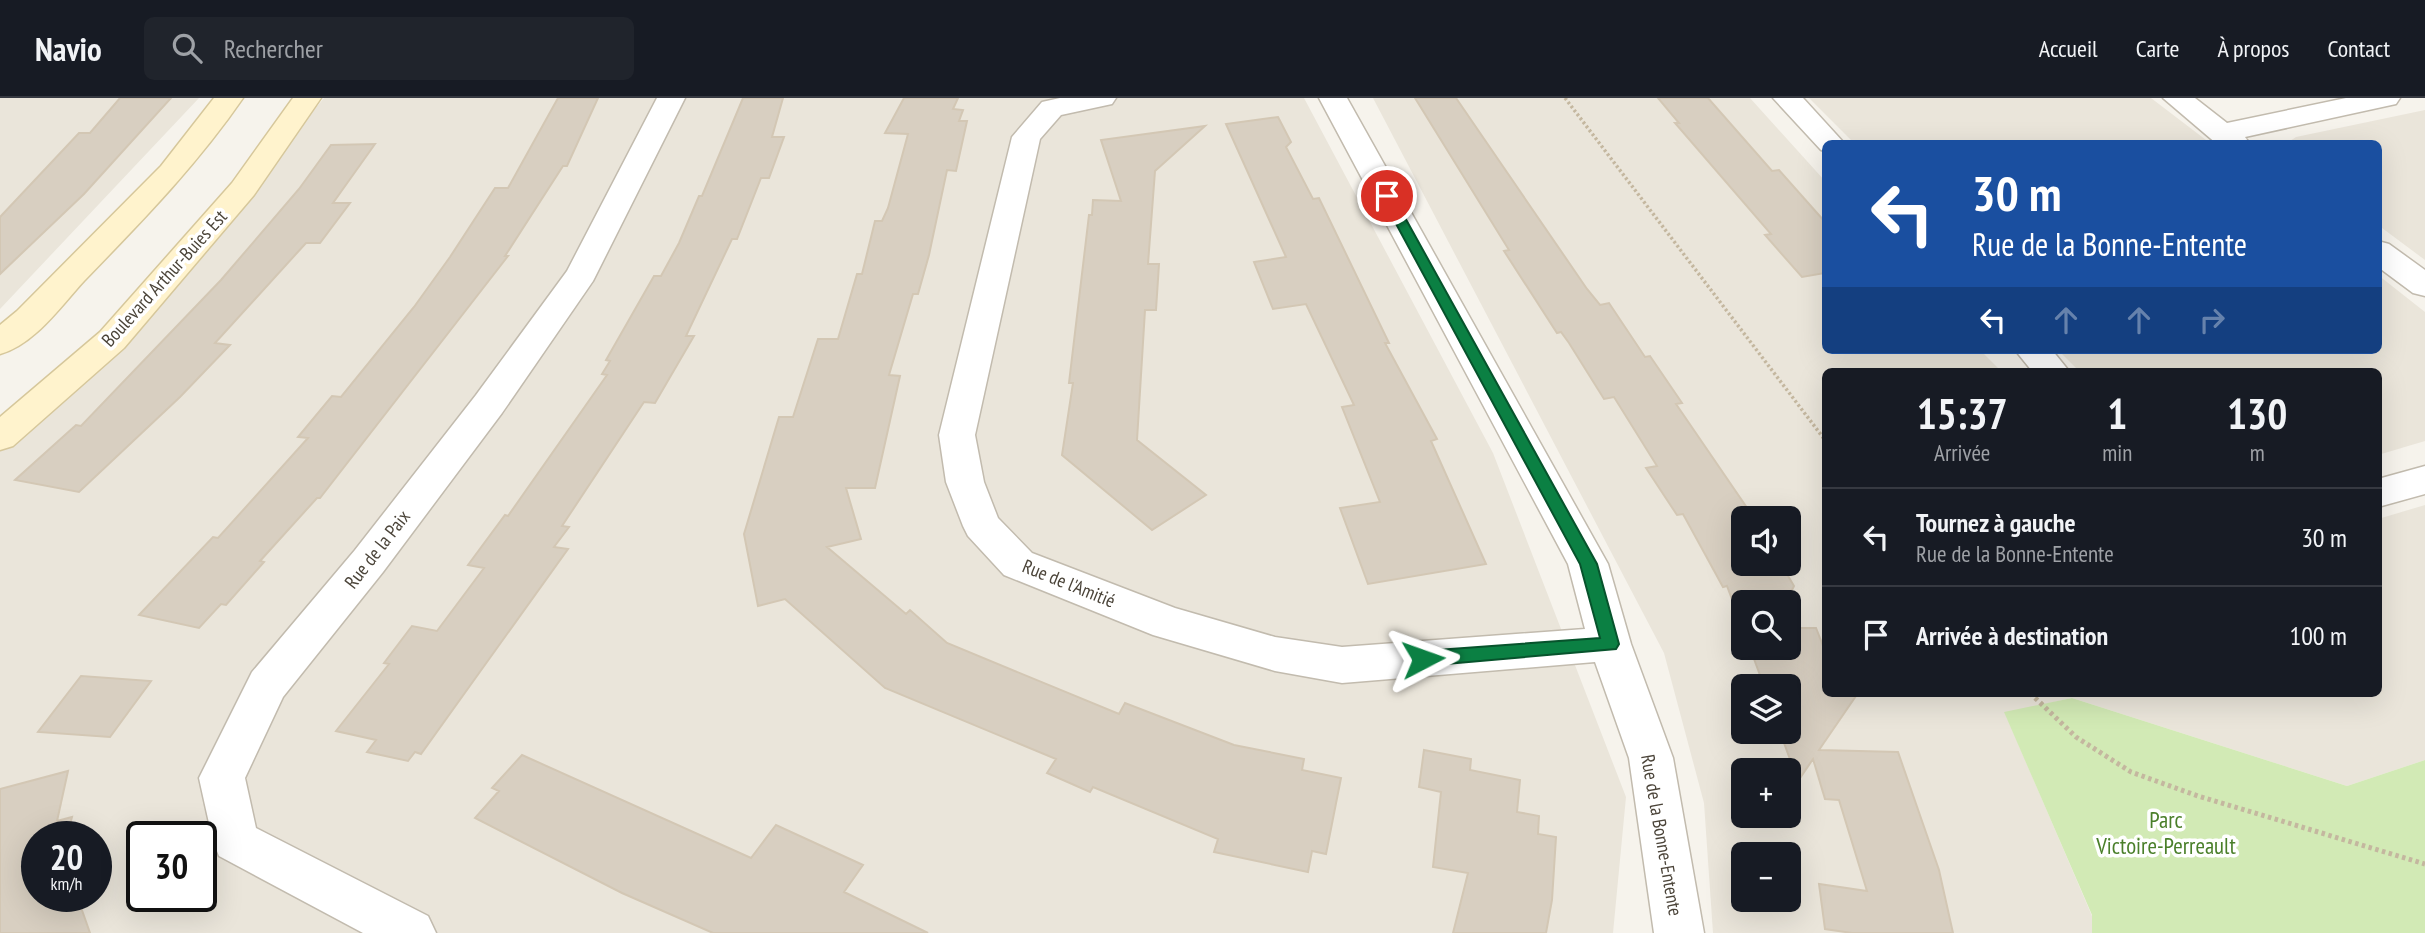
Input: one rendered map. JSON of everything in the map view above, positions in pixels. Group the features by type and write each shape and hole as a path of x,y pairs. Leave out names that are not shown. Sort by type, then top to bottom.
{"street":[{"path":"0,344 29,319 172,172 229,98"},
{"name":"Boulevard Arthur-Buies Est","path":"0,437 112,340 243,189 307,98"},
{"name":"Rue de la Paix","path":"411,933 236,841 222,778 267,685 377,551 489,404 582,274 671,98"},
{"name":"Rue de l'Amitié","path":"1102,98 1052,108 1026,137 957,435 965,482 982,526 1018,564 1168,623 1275,654 1342,665 1610,644"},
{"name":"Rue de la Bonne-Entente","path":"1334,98 1588,564 1610,644 1651,758 1679,933"},
{"path":"1787,98 1827,140"},
{"path":"2176,98 2229,138 2386,98"},
{"path":"2382,254 2425,286"},
{"path":"2036,354 2049,368"},
{"path":"2382,492 2425,480"}],"path":[{"path":"1565,98 1822,436"},
{"path":"2035,697 2076,737 2131,772 2198,796 2425,864"}],"shaded area":[{"path":"0,98 199,98 0,309"},
{"path":"324,98 1304,98 1493,453 1626,797 1613,933 0,933 0,446 108,360"},
{"path":"1373,98 1750,98 1822,178 1822,354 1984,354 1998,368 1822,368 1822,697 2382,697 2382,518 2425,505 2425,760 2347,786 2072,698 2005,713 2092,916 2092,933 1713,933 1704,803 1664,653"},
{"path":"1809,98 2151,98 2206,140 1851,140"},
{"path":"2425,110 2425,260 2382,228 2382,140 2292,140"},
{"path":"2382,278 2425,312 2425,441 2382,454 2382,368 2076,368 2062,354 2382,354"}],"green space":[{"name":"Parc Victoire-Perreault","path":"2072,698 2347,786 2425,760 2425,933 2092,933 2092,915 2004,712"}],"building":[{"path":"120,98 171,98 84,194 0,274 0,217 79,133 90,133"},
{"path":"558,98 598,98 567,166 563,166 505,256 508,256 320,498 317,498 260,561 264,562 226,605 221,604 199,628 139,615 213,537 218,538 308,438 298,437 332,396 341,397 414,307 495,188 508,188"},
{"path":"743,98 783,98 772,137 784,137 769,178 761,178 737,239 732,239 686,336 694,336 655,403 644,402 562,526 569,527 554,547 568,549 421,754 415,752 408,761 367,752 376,740 336,731 389,664 384,663 412,626 437,631 484,568 468,565 505,515 508,516 607,375 602,374 610,361 606,360 654,276 661,276 679,243"},
{"path":"904,98 958,98 953,109 963,110 959,121 967,121 956,171 947,170 918,294 913,294 889,375 900,376 875,488 846,488 861,539 827,547 906,614 910,610 947,643 1119,714 1125,703 1234,745 1304,759 1302,770 1341,778 1326,854 1312,851 1308,872 1214,852 1218,839 1093,787 1090,792 1047,773 1056,759 885,688 785,599 758,606 744,534 779,417 793,417 818,339 838,339 857,274 862,274 875,221 882,221 888,208 908,134 885,133"},
{"path":"1415,98 1456,98 1587,289 1600,305 1609,303 1645,357 1650,356 1682,403 1676,404 1746,506 1731,506 1731,576 1788,576 1794,586 1792,590 1731,590 1731,597 1683,514 1677,515 1646,468 1657,466 1614,397 1604,399 1569,343 1561,332 1557,333 1504,251 1509,250"},
{"path":"1658,98 1708,98 1772,171 1779,170 1822,219 1822,274 1802,277 1765,235 1771,234 1675,123 1679,123"},
{"path":"1278,117 1291,142 1286,147 1313,199 1319,198 1389,343 1385,343 1437,439 1431,441 1486,564 1368,584 1340,508 1380,502 1342,407 1354,405 1306,304 1273,309 1254,262 1286,257 1226,124"},
{"path":"1205,126 1155,171 1148,264 1159,264 1156,310 1145,310 1137,440 1206,495 1152,530 1062,455 1073,383 1069,383 1089,215 1092,215 1093,200 1121,201 1101,140"},
{"path":"375,144 333,203 350,203 320,243 306,243 215,343 230,345 180,397 79,492 15,480 76,425 81,426 221,280 299,189 331,145"},
{"path":"1801,628 1816,628 1822,643 1822,697 1855,697 1819,750 1898,752 1939,870 1953,933 1852,933 1825,929 1819,884 1867,891 1839,800 1825,799 1813,759 1801,777 1801,758 1790,758 1784,744 1801,744 1801,674 1760,674 1754,660 1801,660"},
{"path":"81,676 151,681 110,737 38,732"},
{"path":"1424,750 1471,759 1470,770 1520,780 1517,812 1539,816 1538,834 1556,837 1552,900 1546,933 1453,933 1468,873 1433,867 1441,792 1419,787"},
{"path":"522,755 751,858 776,825 863,865 844,892 928,933 713,933 622,893 475,818 499,791 492,788"},
{"path":"68,771 57,821 21,821 21,912 83,912 90,933 0,933 0,789"}],"route":[{"path":"1387,196 1588,564 1610,644 1423,659"}]}
